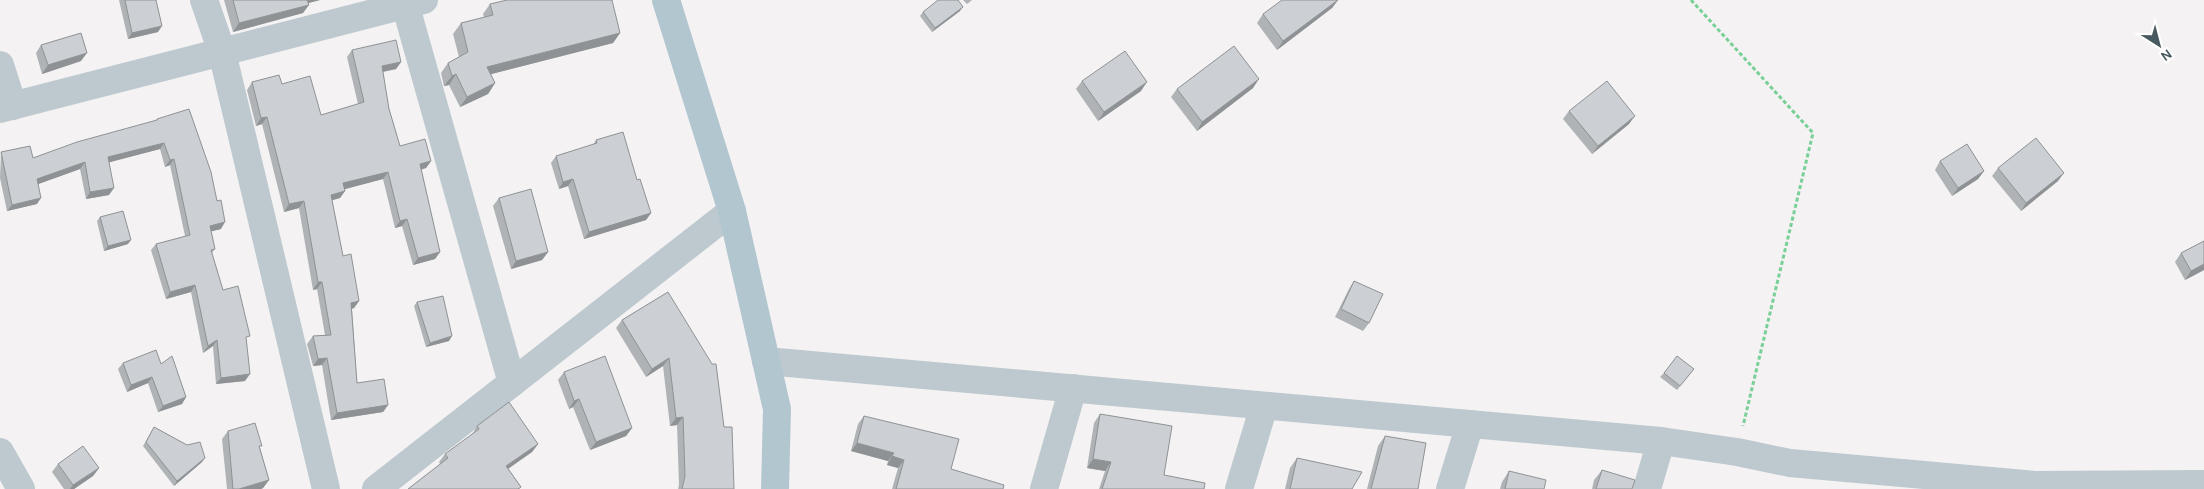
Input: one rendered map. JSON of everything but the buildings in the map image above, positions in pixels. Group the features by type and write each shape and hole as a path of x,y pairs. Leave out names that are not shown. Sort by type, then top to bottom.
{"main road":[{"path":"666,0 732,211 778,409 775,489"}],"street":[{"path":"204,0 222,52 326,489"},
{"path":"0,65 6,107 411,2 512,383"},
{"path":"376,489 732,211"},
{"path":"766,361 1662,441 1790,462 1858,479 2101,487 2204,484"},
{"path":"1044,489 1073,388"},
{"path":"1240,489 1264,406"},
{"path":"1450,489 1470,424"},
{"path":"1647,489 1662,441"},
{"path":"0,452 21,489"}],"path":[{"path":"1691,0 1813,133 1737,452"}]}
